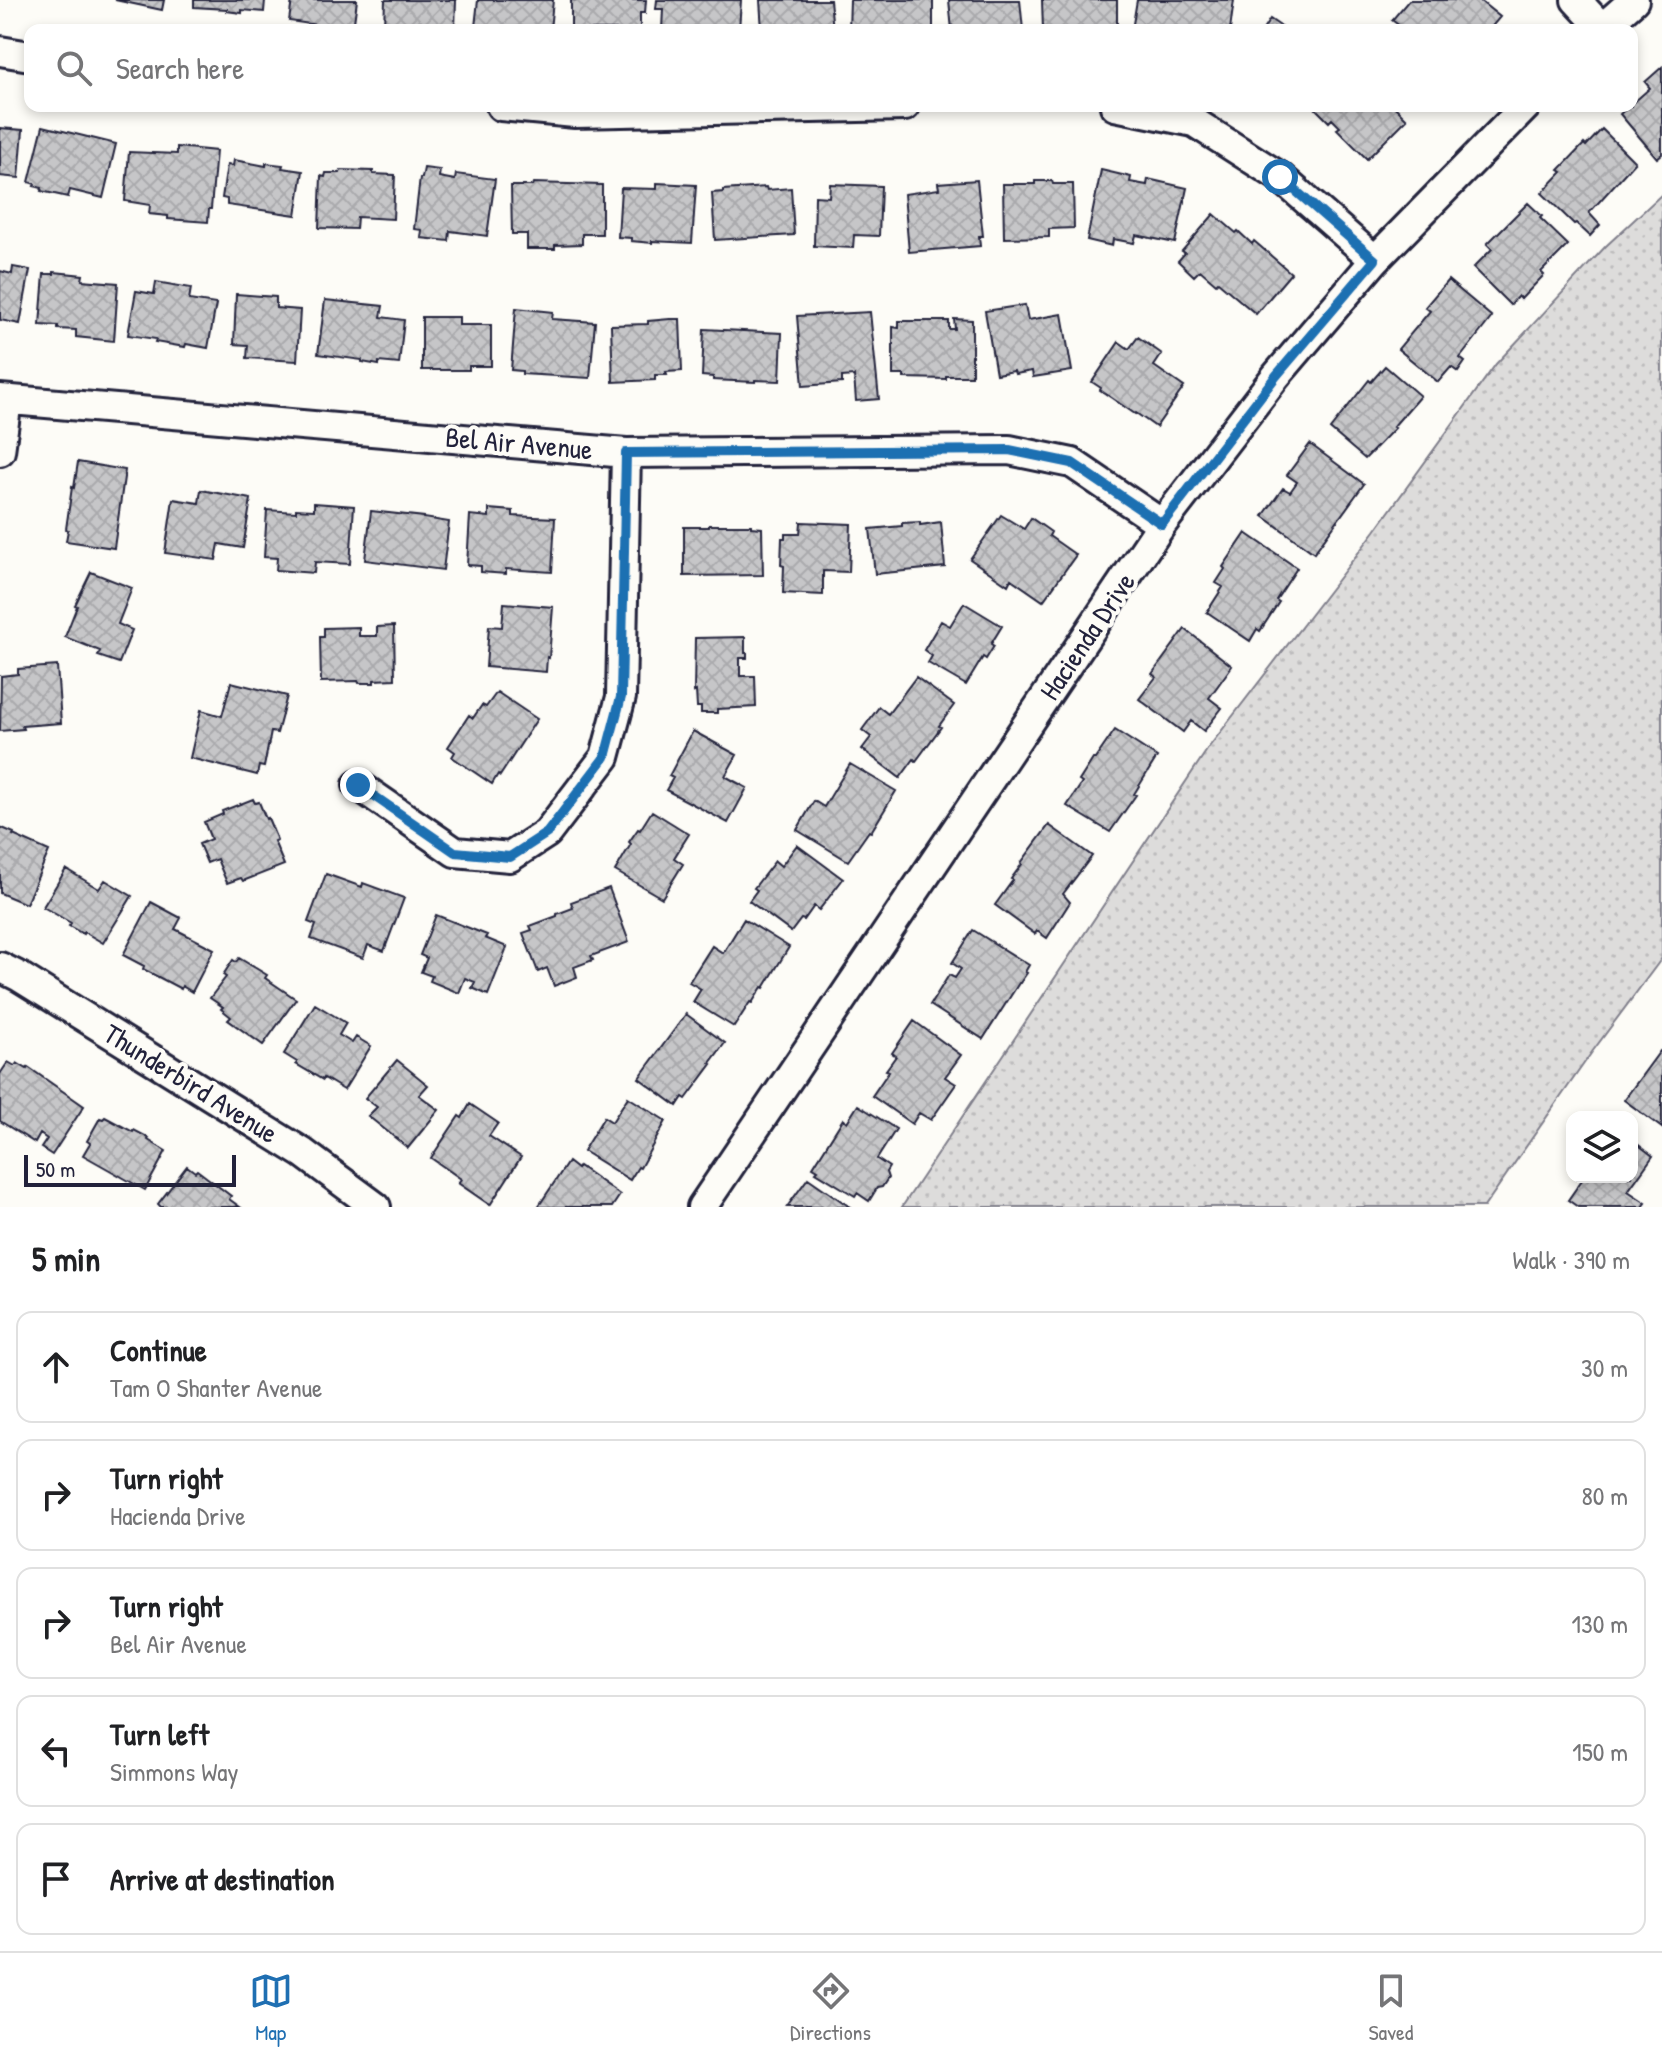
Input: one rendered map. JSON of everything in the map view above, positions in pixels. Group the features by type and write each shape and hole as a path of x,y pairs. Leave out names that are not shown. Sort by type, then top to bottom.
{"street":[{"path":"1576,0 1597,24"},
{"path":"1607,24 1634,0"},
{"path":"0,51 24,55"},
{"path":"564,112 622,112"},
{"path":"1145,112 1194,122 1280,177 1375,260"},
{"name":"Hacienda Drive","path":"702,1207 1162,524 1276,376 1375,260 1520,112"},
{"path":"0,451 4,399"},
{"name":"Bel Air Avenue","path":"4,399 626,453 1009,450 1072,463 1162,524"},
{"path":"358,785 455,852 510,857 547,833 605,757 621,697 626,453"},
{"name":"Thunderbird Avenue","path":"0,967 34,985 303,1153 376,1207"}],"shaded area":[{"path":"1662,194 1662,958 1484,1207 902,1207 1209,747 1375,531 1496,364 1606,246"}],"building":[{"path":"115,0 164,0 162,10"},
{"path":"194,0 265,0 264,12 242,10 242,13 194,7"},
{"path":"292,0 357,0 354,24 289,21"},
{"path":"385,0 456,0 455,24 384,24"},
{"path":"478,0 553,0 551,24 475,24"},
{"path":"571,0 646,0 645,13 640,13 640,24 571,24"},
{"path":"657,0 741,0 739,24 662,24 663,9 656,9"},
{"path":"760,0 830,0 832,24 762,24"},
{"path":"850,0 933,0 933,24 849,24"},
{"path":"949,0 1020,0 1022,24 951,24"},
{"path":"1042,0 1117,0 1117,24 1043,24"},
{"path":"1137,0 1234,0 1231,24 1133,24"},
{"path":"1409,0 1479,0 1500,17 1494,24 1397,24 1392,20"},
{"path":"1662,67 1662,154 1657,158 1620,114 1638,112 1638,99 1650,88 1645,82"},
{"path":"1319,112 1400,112 1407,119 1367,159 1337,129 1340,127 1332,119 1329,122"},
{"path":"43,126 116,144 103,198 70,190 68,197 41,191 42,188 29,182"},
{"path":"0,128 23,130 19,178 0,176"},
{"path":"1602,129 1635,162 1589,213 1600,225 1590,236 1542,193 1562,172 1559,170"},
{"path":"177,147 216,151 208,222 168,219 168,216 149,214 150,205 125,201 129,152 177,154"},
{"path":"234,160 266,166 266,163 283,165 282,168 303,171 296,215 227,205 227,199 222,198 227,165 233,166"},
{"path":"424,168 440,170 439,177 455,180 456,174 495,179 487,236 450,231 449,241 421,238 422,230 414,229"},
{"path":"341,170 395,175 393,219 357,217 356,229 319,228 321,176 340,173"},
{"path":"1101,170 1131,177 1130,182 1147,185 1148,179 1187,188 1175,243 1136,235 1134,243 1113,239 1112,246 1087,240"},
{"path":"977,180 983,236 979,236 980,246 909,252 904,194 939,189 938,183"},
{"path":"1035,181 1073,184 1074,228 1049,229 1049,237 1004,238 1003,184 1035,184"},
{"path":"533,183 602,185 602,234 582,234 582,244 555,245 555,249 527,249 527,234 512,234 511,186 532,186"},
{"path":"657,183 696,185 692,243 652,243 618,237 621,188 657,189"},
{"path":"830,184 881,186 879,236 854,235 853,248 814,246 815,196 829,197"},
{"path":"766,187 767,190 791,188 794,235 715,240 712,193"},
{"path":"1528,203 1568,245 1541,272 1544,275 1521,299 1518,296 1510,305 1473,268 1492,249 1487,244"},
{"path":"1214,214 1252,244 1254,241 1291,273 1256,314 1218,282 1216,284 1200,270 1194,276 1178,261 1185,253 1182,251"},
{"path":"13,267 30,270 20,324 0,320 0,271 12,274"},
{"path":"44,274 83,275 82,280 118,283 114,341 76,337 76,330 40,325"},
{"path":"1448,280 1492,317 1460,358 1465,362 1458,372 1451,367 1438,382 1398,349 1430,311 1425,307"},
{"path":"156,282 191,288 189,300 216,304 208,348 186,344 185,347 128,335 136,291 154,294"},
{"path":"236,294 276,297 276,308 300,310 297,361 247,358 248,345 234,344"},
{"path":"325,300 383,306 381,317 404,320 399,364 379,362 379,365 318,354"},
{"path":"1025,305 1028,320 1062,314 1072,371 1033,377 1032,371 996,374 985,311"},
{"path":"516,308 553,312 552,319 595,322 590,378 522,374 522,371 511,370"},
{"path":"870,312 879,399 856,401 854,376 842,377 842,383 803,386 797,316"},
{"path":"422,317 459,317 459,325 491,325 491,366 469,366 469,370 422,370"},
{"path":"680,319 682,371 655,375 655,380 613,382 611,325 648,324 648,321"},
{"path":"954,319 972,320 972,376 946,376 946,379 893,375 893,327 899,328 899,321 949,321 949,329 955,329"},
{"path":"704,329 782,333 780,381 713,380 713,377 702,376"},
{"path":"1138,337 1162,354 1154,366 1184,387 1156,427 1092,382 1119,342 1129,349"},
{"path":"1385,366 1420,396 1365,459 1330,429 1369,380 1371,382"},
{"path":"1310,444 1364,484 1314,553 1263,516 1283,488 1290,492 1297,482 1287,475"},
{"path":"78,462 125,470 114,548 66,541"},
{"path":"201,490 251,499 243,548 219,544 216,560 165,553 173,499 199,503"},
{"path":"314,503 354,506 350,564 315,562 314,573 276,570 277,558 264,557 267,510 314,510"},
{"path":"489,509 513,511 513,516 555,518 552,572 506,569 506,574 481,572 481,566 467,565 470,515 489,517"},
{"path":"371,511 449,522 443,570 365,560"},
{"path":"1001,515 1024,529 1031,518 1051,532 1049,536 1076,555 1043,601 1011,579 1008,585 970,559"},
{"path":"801,522 851,524 849,572 823,571 823,595 783,593 782,538 785,534 800,534"},
{"path":"920,522 920,525 941,522 945,567 875,574 870,529"},
{"path":"684,527 762,528 763,575 684,576"},
{"path":"1246,533 1297,568 1276,600 1279,602 1250,641 1207,612 1223,587 1216,583 1225,569 1223,567"},
{"path":"91,572 132,588 118,624 132,630 119,663 98,656 100,651 65,637 75,605"},
{"path":"504,603 553,607 546,672 486,667 489,626 502,627"},
{"path":"964,603 1002,626 991,644 994,646 986,659 983,657 966,685 928,663 932,656 924,650 941,621 950,626"},
{"path":"394,626 395,679 374,680 374,683 321,682 320,637 324,637 324,628 359,627 359,636 377,636 377,627"},
{"path":"1185,629 1232,666 1209,698 1222,708 1204,731 1191,721 1183,732 1139,699 1156,677 1152,674"},
{"path":"745,637 747,658 740,658 740,676 755,676 756,707 701,713 694,692 695,638"},
{"path":"57,666 61,723 0,731 1,676 18,674 18,669"},
{"path":"916,677 954,705 916,761 914,759 900,778 862,749 871,737 862,730 879,707 888,714"},
{"path":"231,682 287,696 277,733 271,732 264,767 259,766 257,775 190,758 201,710 222,716"},
{"path":"497,692 537,719 492,784 452,757 455,752 448,747 469,715 473,718"},
{"path":"1115,730 1157,757 1110,832 1067,806 1082,783 1079,781"},
{"path":"693,731 737,755 725,776 747,788 728,823 666,790 673,778 669,776"},
{"path":"850,764 896,791 871,832 848,861 797,830 814,801 824,807"},
{"path":"253,799 255,803 259,802 268,818 284,865 243,881 241,878 227,883 217,859 207,863 199,844 211,839 204,822"},
{"path":"652,811 689,834 674,858 683,864 662,898 615,871 631,844 629,842"},
{"path":"1049,825 1092,856 1063,894 1070,902 1047,938 1037,931 1035,934 995,905"},
{"path":"0,827 49,851 26,904 0,893"},
{"path":"797,845 843,879 819,910 814,906 791,932 749,901 757,890 754,888 775,861 781,866"},
{"path":"66,869 99,889 105,880 132,896 103,943 69,926 71,923 43,907"},
{"path":"326,874 404,898 384,951 368,945 363,958 311,939 316,925 308,922"},
{"path":"609,888 629,942 591,956 593,960 574,967 577,977 554,986 547,968 538,972 523,933 532,930 530,926 573,908 571,902"},
{"path":"151,902 181,918 175,929 214,949 192,992 143,969 144,966 123,955"},
{"path":"436,915 487,935 485,938 507,947 488,995 472,988 475,982 465,978 459,993 430,981 432,976 421,972 427,958 420,955"},
{"path":"744,919 789,947 764,988 750,1002 734,1027 693,1002 701,989 689,982 712,946 723,953"},
{"path":"973,930 1029,965 1027,973 983,1039 930,1005 949,975 955,978 961,969 952,963"},
{"path":"239,958 267,975 265,978 296,999 263,1045 228,1020 231,1017 221,1009 223,1007 210,998 226,977 223,975 233,960 236,962"},
{"path":"315,1004 346,1023 339,1035 352,1043 356,1037 371,1046 344,1090 296,1064 284,1054"},
{"path":"686,1014 725,1043 686,1099 683,1097 677,1106 639,1078"},
{"path":"914,1021 961,1055 945,1077 956,1084 931,1120 919,1113 912,1124 872,1096 896,1056 892,1053"},
{"path":"1662,1052 1662,1128 1624,1100"},
{"path":"397,1060 428,1085 419,1095 439,1110 408,1148 368,1116 377,1107 365,1098"},
{"path":"8,1062 28,1067 84,1106 52,1155 41,1148 47,1139 40,1134 35,1143 0,1121 0,1074"},
{"path":"628,1097 666,1121 630,1180 583,1151 604,1117 612,1122"},
{"path":"470,1104 498,1123 489,1136 521,1157 490,1205 458,1183 461,1179 431,1158"},
{"path":"858,1105 896,1129 877,1159 889,1167 886,1172 888,1178 869,1201 857,1193 855,1196 816,1172 818,1170 813,1167 843,1119 847,1122"},
{"path":"105,1117 149,1138 166,1151 145,1190 83,1155 100,1118"},
{"path":"1638,1145 1653,1156 1638,1177"},
{"path":"568,1162 577,1169 579,1166 620,1195 612,1207 538,1207"},
{"path":"187,1166 231,1196 229,1199 240,1207 161,1207 158,1204"},
{"path":"808,1178 850,1207 787,1207"},
{"path":"1580,1183 1634,1183 1628,1191 1646,1203 1643,1207 1578,1207 1568,1200"}],"route":[{"path":"358,785 455,852 510,857 547,833 605,757 621,697 626,453 1009,450 1072,463 1162,524 1276,376 1375,260 1280,177"}]}
